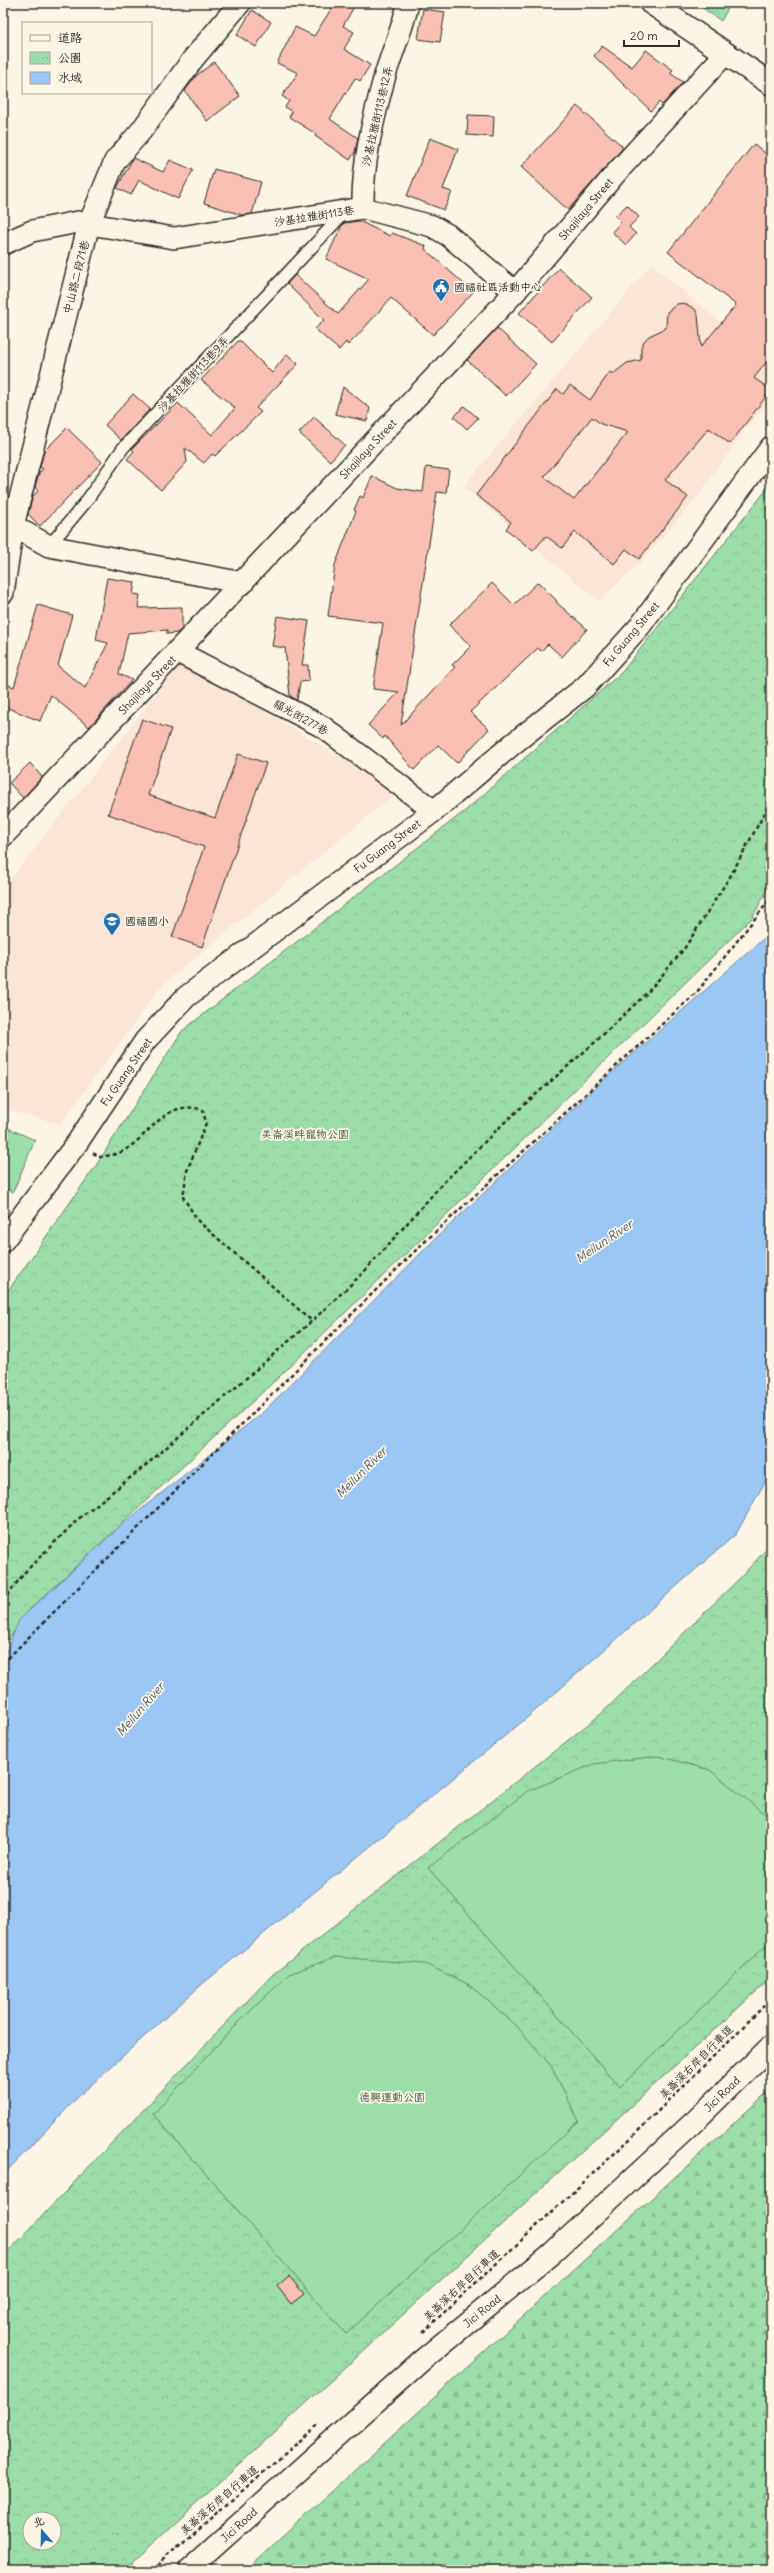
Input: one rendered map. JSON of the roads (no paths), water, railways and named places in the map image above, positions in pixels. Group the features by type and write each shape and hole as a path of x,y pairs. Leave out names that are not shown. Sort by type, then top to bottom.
{"street":[{"name":"中山路二段71巷","path":"3,593 8,527 89,224 115,161 141,131 193,59 240,3"},
{"name":"沙基拉雅街113巷12弄","path":"355,209 362,184 384,78 408,3"},
{"path":"654,4 771,84"},
{"name":"Shajilaya Street","path":"3,836 243,584 515,292 616,173 725,54"},
{"name":"沙基拉雅街113巷","path":"3,244 32,231 69,223 89,224 174,238 355,209 432,226 448,235 515,292"},
{"name":"Fu Guang Street","path":"3,1242 77,1143 145,1041 186,997 434,811 514,743 585,687 640,626 771,447"},
{"path":"8,527 48,546 243,584"},
{"name":"福光街277巷","path":"178,652 323,727 434,811"},
{"name":"Jici Road","path":"188,2570 420,2362 551,2254 696,2120 771,2046"}],"lane":[{"name":"沙基拉雅街113巷9弄","path":"48,546 85,503 123,448 355,209"}],"water":[{"name":"Meilun River","path":"771,932 771,1471 736,1534 528,1717 200,1986 80,2095 3,2175 3,1659 19,1620 125,1522 262,1413 435,1239 607,1077"}],"place":[{"name":"國福社區活動中心","path":"441,302"},
{"name":"國福國小","path":"112,936"}],"park label":[{"name":"美崙溪畔寵物公園","path":"305,1134"},
{"name":"德興運動公園","path":"392,2097"}]}
